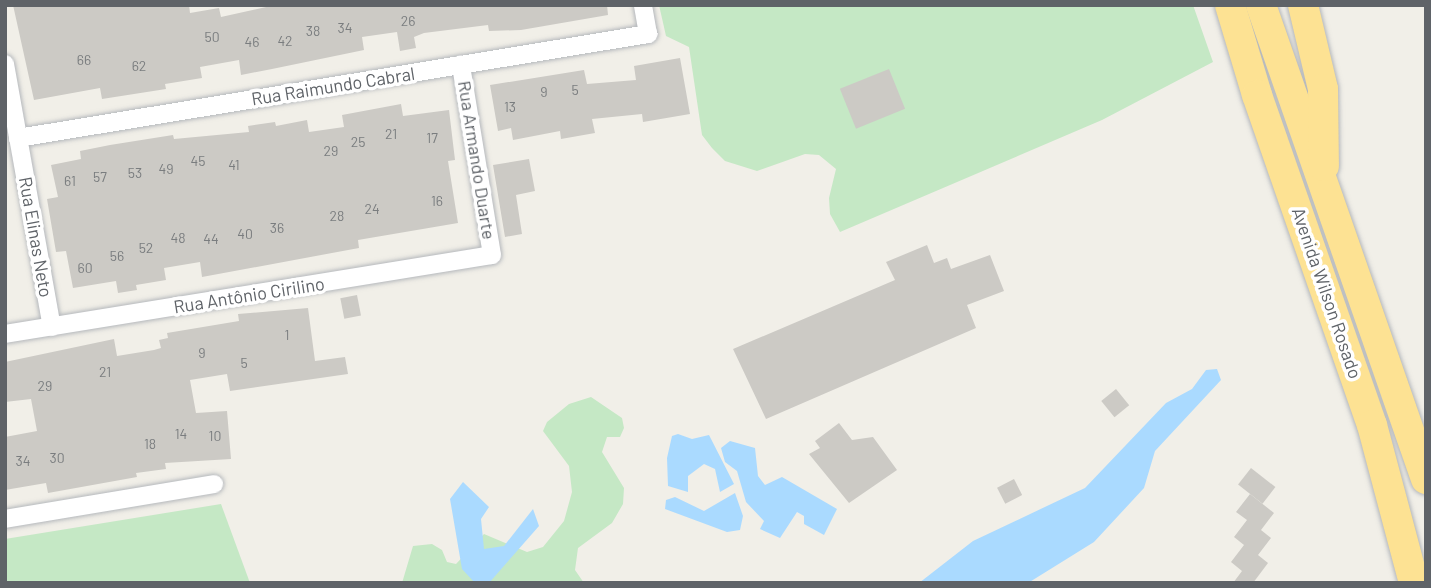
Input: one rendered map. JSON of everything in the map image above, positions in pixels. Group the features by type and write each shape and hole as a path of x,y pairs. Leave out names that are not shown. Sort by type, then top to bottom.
{"highway":[{"path":"1209,5 1257,95"},
{"name":"Avenida Wilson Rosado","path":"1230,5 1257,95 1373,425 1414,583"},
{"name":"Avenida Wilson Rosado","path":"1261,5 1426,479"},
{"path":"1303,5 1323,89 1323,184"}],"street":[{"name":"Rua Raimundo Cabral","path":"18,138 648,34 643,5"},
{"name":"Rua Elinas Neto","path":"5,64 52,327"},
{"name":"Rua Armando Duarte","path":"461,65 492,255"},
{"name":"Rua Antônio Cirilino","path":"5,334 492,255"},
{"path":"5,519 214,484"}],"green space":[{"path":"659,5 1193,5 1213,62 1102,120 840,232 830,214 829,198 836,169 819,155 805,154 757,171 725,161 712,148 702,135 689,47 666,36"},
{"path":"591,397 622,418 624,428 620,437 607,437 602,452 624,488 623,504 612,523 578,548 575,570 584,583 402,583 413,546 432,544 442,550 447,562 456,564 484,534 527,552 543,547 564,521 572,492 569,466 543,431 547,422 569,404"},
{"path":"221,504 250,583 5,583 5,539"}],"water":[{"path":"1217,369 1221,380 1155,451 1144,488 1094,542 1028,583 919,583 973,541 1085,488 1166,403 1192,389 1206,370"},
{"path":"678,434 692,439 709,435 734,484 720,492 715,469 704,464 688,476 688,492 668,486 667,458 672,436"},
{"path":"730,441 755,448 758,476 765,485 782,477 837,509 824,535 804,524 804,516 797,512 780,538 760,529 764,521 746,502 737,471 725,462 721,448"},
{"path":"463,482 489,507 481,519 484,549 504,546 533,509 539,526 489,583 475,583 462,569 450,499"},
{"path":"735,493 743,516 740,530 727,532 665,509 666,500 675,497 704,511"}],"building":[{"path":"13,5 189,5 190,13 219,8 221,17 275,5 607,5 608,15 521,30 489,31 488,25 424,33 414,37 416,48 400,51 397,32 362,37 364,50 241,75 239,60 200,67 202,78 165,84 166,89 102,99 100,88 34,100"},
{"path":"680,58 690,114 643,122 642,114 592,119 595,133 561,139 560,131 513,140 511,128 498,131 490,85 584,70 587,84 636,80 634,66"},
{"path":"889,69 905,109 856,129 840,89"},
{"path":"401,104 403,116 449,110 455,160 448,161 458,223 358,240 359,248 202,277 200,262 164,268 166,280 136,285 137,290 118,293 116,281 73,288 66,251 56,252 47,199 58,197 51,165 81,159 80,151 173,135 174,139 249,132 248,126 275,122 276,126 307,120 309,132 344,127 342,115"},
{"path":"529,159 535,191 516,195 522,234 505,237 493,165"},
{"path":"927,245 934,263 947,258 951,269 990,255 1004,291 967,305 976,328 766,419 733,349 895,280 886,262"},
{"path":"357,295 361,316 344,319 340,298"},
{"path":"308,308 315,361 345,357 348,374 230,391 227,374 190,380 196,413 227,411 231,459 165,463 166,469 136,473 137,477 48,493 46,483 5,490 5,437 37,431 31,399 5,402 5,362 114,339 117,356 154,350 161,348 159,340 168,338 167,333 239,321 238,314"},
{"path":"1116,389 1129,405 1114,417 1101,401"},
{"path":"839,423 852,440 873,437 897,470 849,503 809,454 820,448 815,441"},
{"path":"1251,468 1275,487 1262,504 1238,485"},
{"path":"1014,479 1022,495 1005,504 997,488"},
{"path":"1250,494 1274,513 1261,530 1271,538 1258,555 1268,563 1253,583 1233,583 1242,571 1231,562 1244,545 1234,537 1247,520 1236,512"}]}
